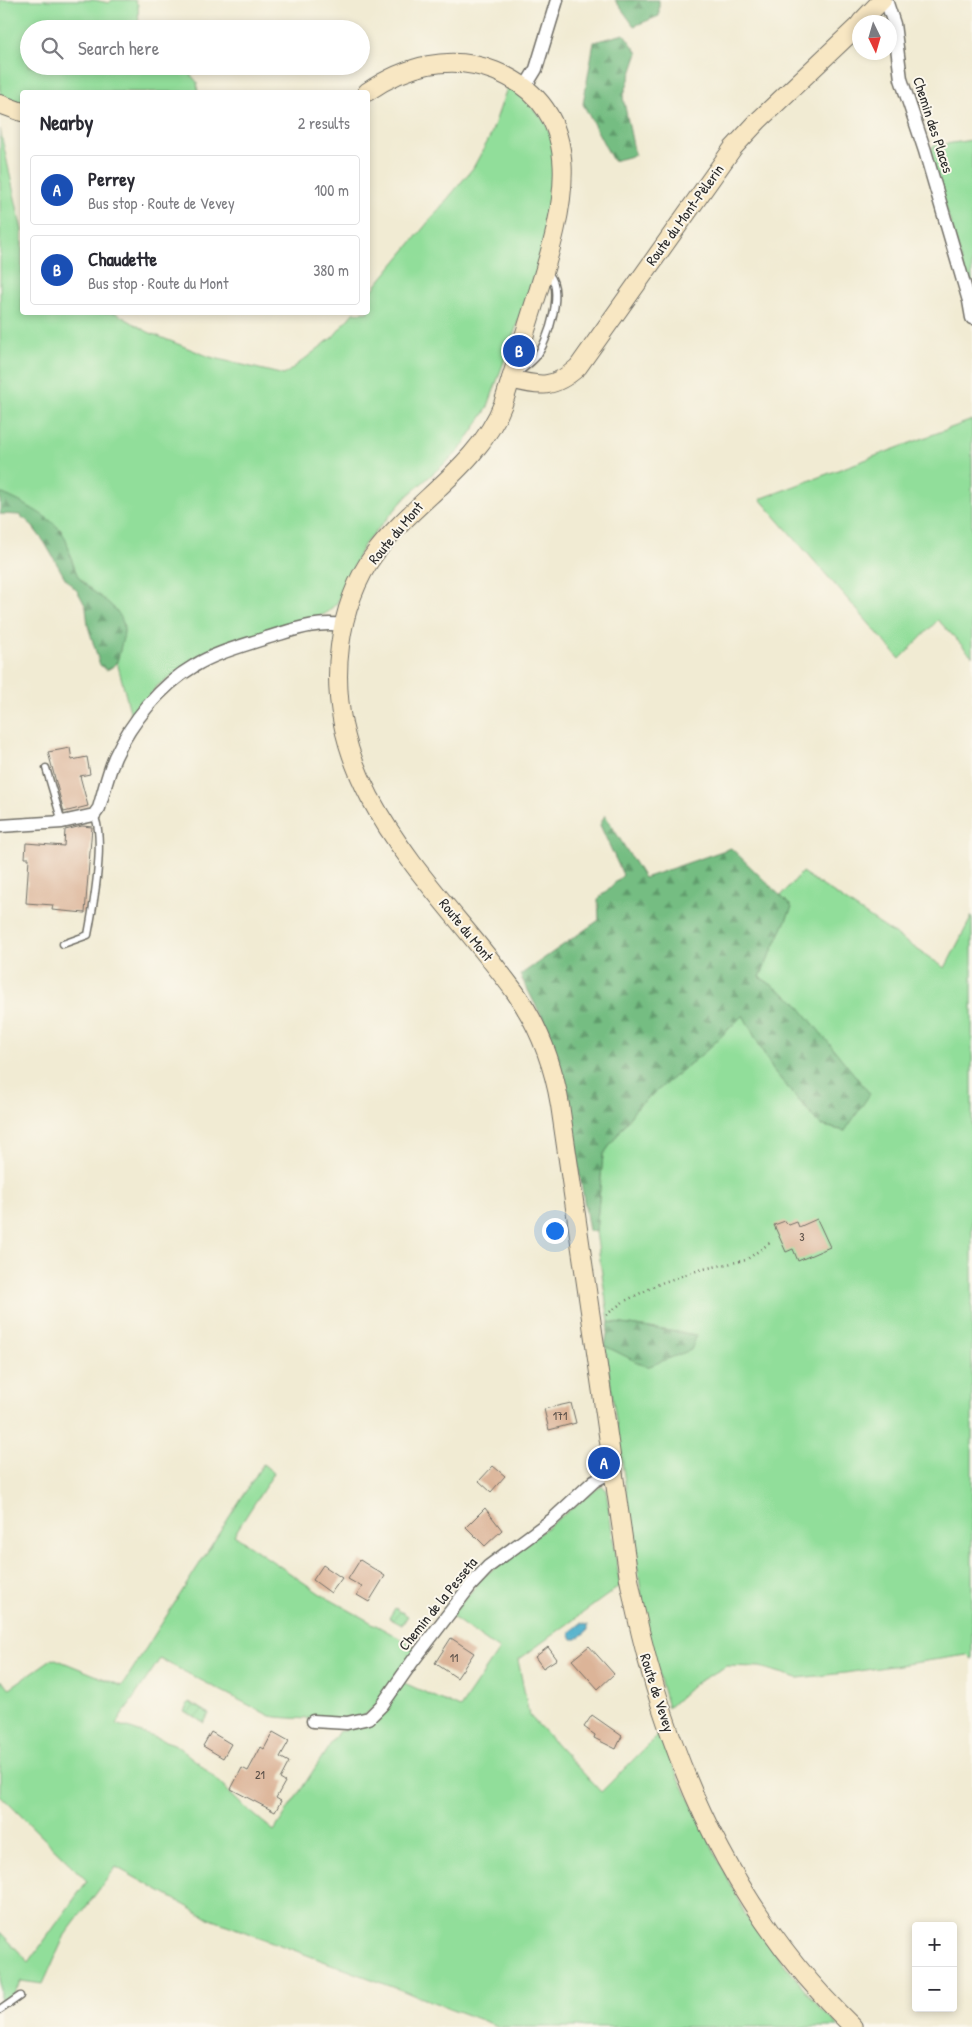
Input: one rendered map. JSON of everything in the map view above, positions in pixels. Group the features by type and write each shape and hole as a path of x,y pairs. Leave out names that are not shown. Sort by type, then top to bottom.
{"main road":[{"name":"Route du Mont-Pèlerin","path":"868,15 883,0"},
{"name":"Route du Mont-Pèlerin","path":"511,379 539,385 549,385 566,378 578,367 738,142 852,31"},
{"name":"Route du Mont","path":"370,90 405,72 428,64 446,62 480,65 509,76 537,98 554,124 563,156 563,193 544,270 498,417 479,447 413,510 375,553 358,584 344,625 338,661 339,702 350,754 369,800 389,832 515,992 531,1016 550,1061 560,1104 591,1316"},
{"path":"0,104 20,111"},
{"name":"Route de Vevey","path":"591,1316 629,1579 641,1642 661,1714 688,1782 721,1851 753,1908 794,1964 853,2027"}],"street":[{"path":"525,87 536,69 557,0"},
{"name":"Chemin des Places","path":"883,0 887,4 894,24 901,78 925,151 969,301 972,318"},
{"path":"0,826 62,822 94,815 99,808 120,748 153,701 181,675 202,661 318,623 344,625"},
{"name":"Chemin de la Pesseta","path":"313,1721 347,1723 369,1718 382,1705 470,1586 489,1566 552,1519 594,1481 613,1470"}],"lane":[{"path":"46,768 62,822"},
{"path":"64,944 88,936 93,908 100,835 94,815"},
{"path":"0,2010 20,1996"}],"path":[{"path":"591,1316 661,1283 699,1270 746,1260 771,1242"}],"green space":[{"path":"0,0 94,0 109,3 112,0 135,0 138,5 139,20 20,20 20,75 191,75 197,82 198,90 20,90 20,104 0,97"},
{"path":"615,0 659,0 659,16 634,26"},
{"path":"624,34 638,53 623,97 635,155 613,161 583,104 594,42"},
{"path":"509,82 546,123 558,159 558,195 537,269 487,409 459,451 407,496 363,546 337,603 325,614 261,634 194,661 156,687 132,719 117,662 124,631 117,611 88,587 77,575 61,530 32,510 0,493 0,129 20,221 20,315 119,315 148,332 210,357 284,375 333,337 351,315 370,315 370,293 473,168 490,137"},
{"path":"972,140 972,297 930,153 933,146"},
{"path":"972,420 972,656 938,620 900,659 760,499"},
{"path":"0,493 33,509 50,520 61,531 77,574 89,588 119,614 123,622 124,633 117,660 112,667 106,670 100,665 88,626 86,607 78,592 65,578 45,543 29,522 19,515 0,514"},
{"path":"605,815 644,878 731,848 792,907 760,977 795,1001 870,1094 845,1131 820,1125 773,1070 743,1015 707,1050 637,1107 603,1155 596,1232 589,1231 564,1081 549,1031 520,975 599,920 598,899 623,875 600,825"},
{"path":"802,872 945,968 972,916 972,1660 967,1655 798,1678 760,1667 727,1666 694,1684 668,1708 647,1632 605,1346 647,1366 696,1335 609,1322 596,1232 603,1155 637,1107 707,1050 743,1015 773,1070 820,1125 845,1131 795,1001 760,977 792,907 781,896"},
{"path":"609,1322 697,1335 691,1350 647,1367 605,1346"},
{"path":"263,1464 274,1473 234,1535 322,1595 417,1648 383,1696 368,1712 355,1718 316,1719 270,1716 160,1659 116,1724 174,1744 200,1764 240,1803 274,1831 339,1731 362,1724 377,1715 402,1682 460,1708 499,1650 451,1616 483,1577 602,1485 606,1490 620,1586 518,1660 529,1715 601,1792 658,1735 747,1918 820,2008 840,2027 500,2027 208,1918 116,1867 65,1935 43,1984 21,1981 15,1992 0,2005 0,1932 29,1962 87,1881 0,1795 0,1680 10,1688 53,1658 122,1686"},
{"path":"395,1608 408,1616 402,1625 389,1618"},
{"path":"189,1702 209,1714 204,1723 184,1711"}],"water":[{"path":"581,1623 588,1625 588,1630 577,1639 572,1639 569,1633"}],"building":[{"path":"70,748 72,760 87,757 90,774 80,776 88,806 64,812 48,752"},
{"path":"82,826 92,827 85,913 52,910 53,905 26,903 29,858 25,858 26,843 64,846 65,830"},
{"path":"817,1219 830,1247 798,1261 793,1249 786,1252 774,1225 785,1221 789,1225 797,1222 799,1227"},
{"path":"571,1403 576,1423 549,1430 544,1409"},
{"path":"493,1466 505,1476 491,1492 479,1481"},
{"path":"485,1508 502,1530 485,1546 466,1527"},
{"path":"360,1560 385,1576 369,1602 357,1595 362,1587 348,1579"},
{"path":"323,1565 342,1578 331,1593 313,1580"},
{"path":"451,1638 474,1653 457,1678 435,1663"},
{"path":"589,1646 614,1674 598,1689 572,1660"},
{"path":"548,1647 557,1659 543,1668 535,1657"},
{"path":"592,1715 622,1736 616,1749 594,1738 595,1735 584,1727"},
{"path":"211,1732 231,1744 223,1758 203,1746"},
{"path":"273,1732 289,1741 280,1757 289,1762 280,1779 285,1782 276,1798 281,1801 275,1812 231,1789 242,1768 248,1771 261,1747 264,1749"}],"place":[{"name":"Chaudette","path":"519,351"},
{"name":"Perrey","path":"604,1463"}]}
